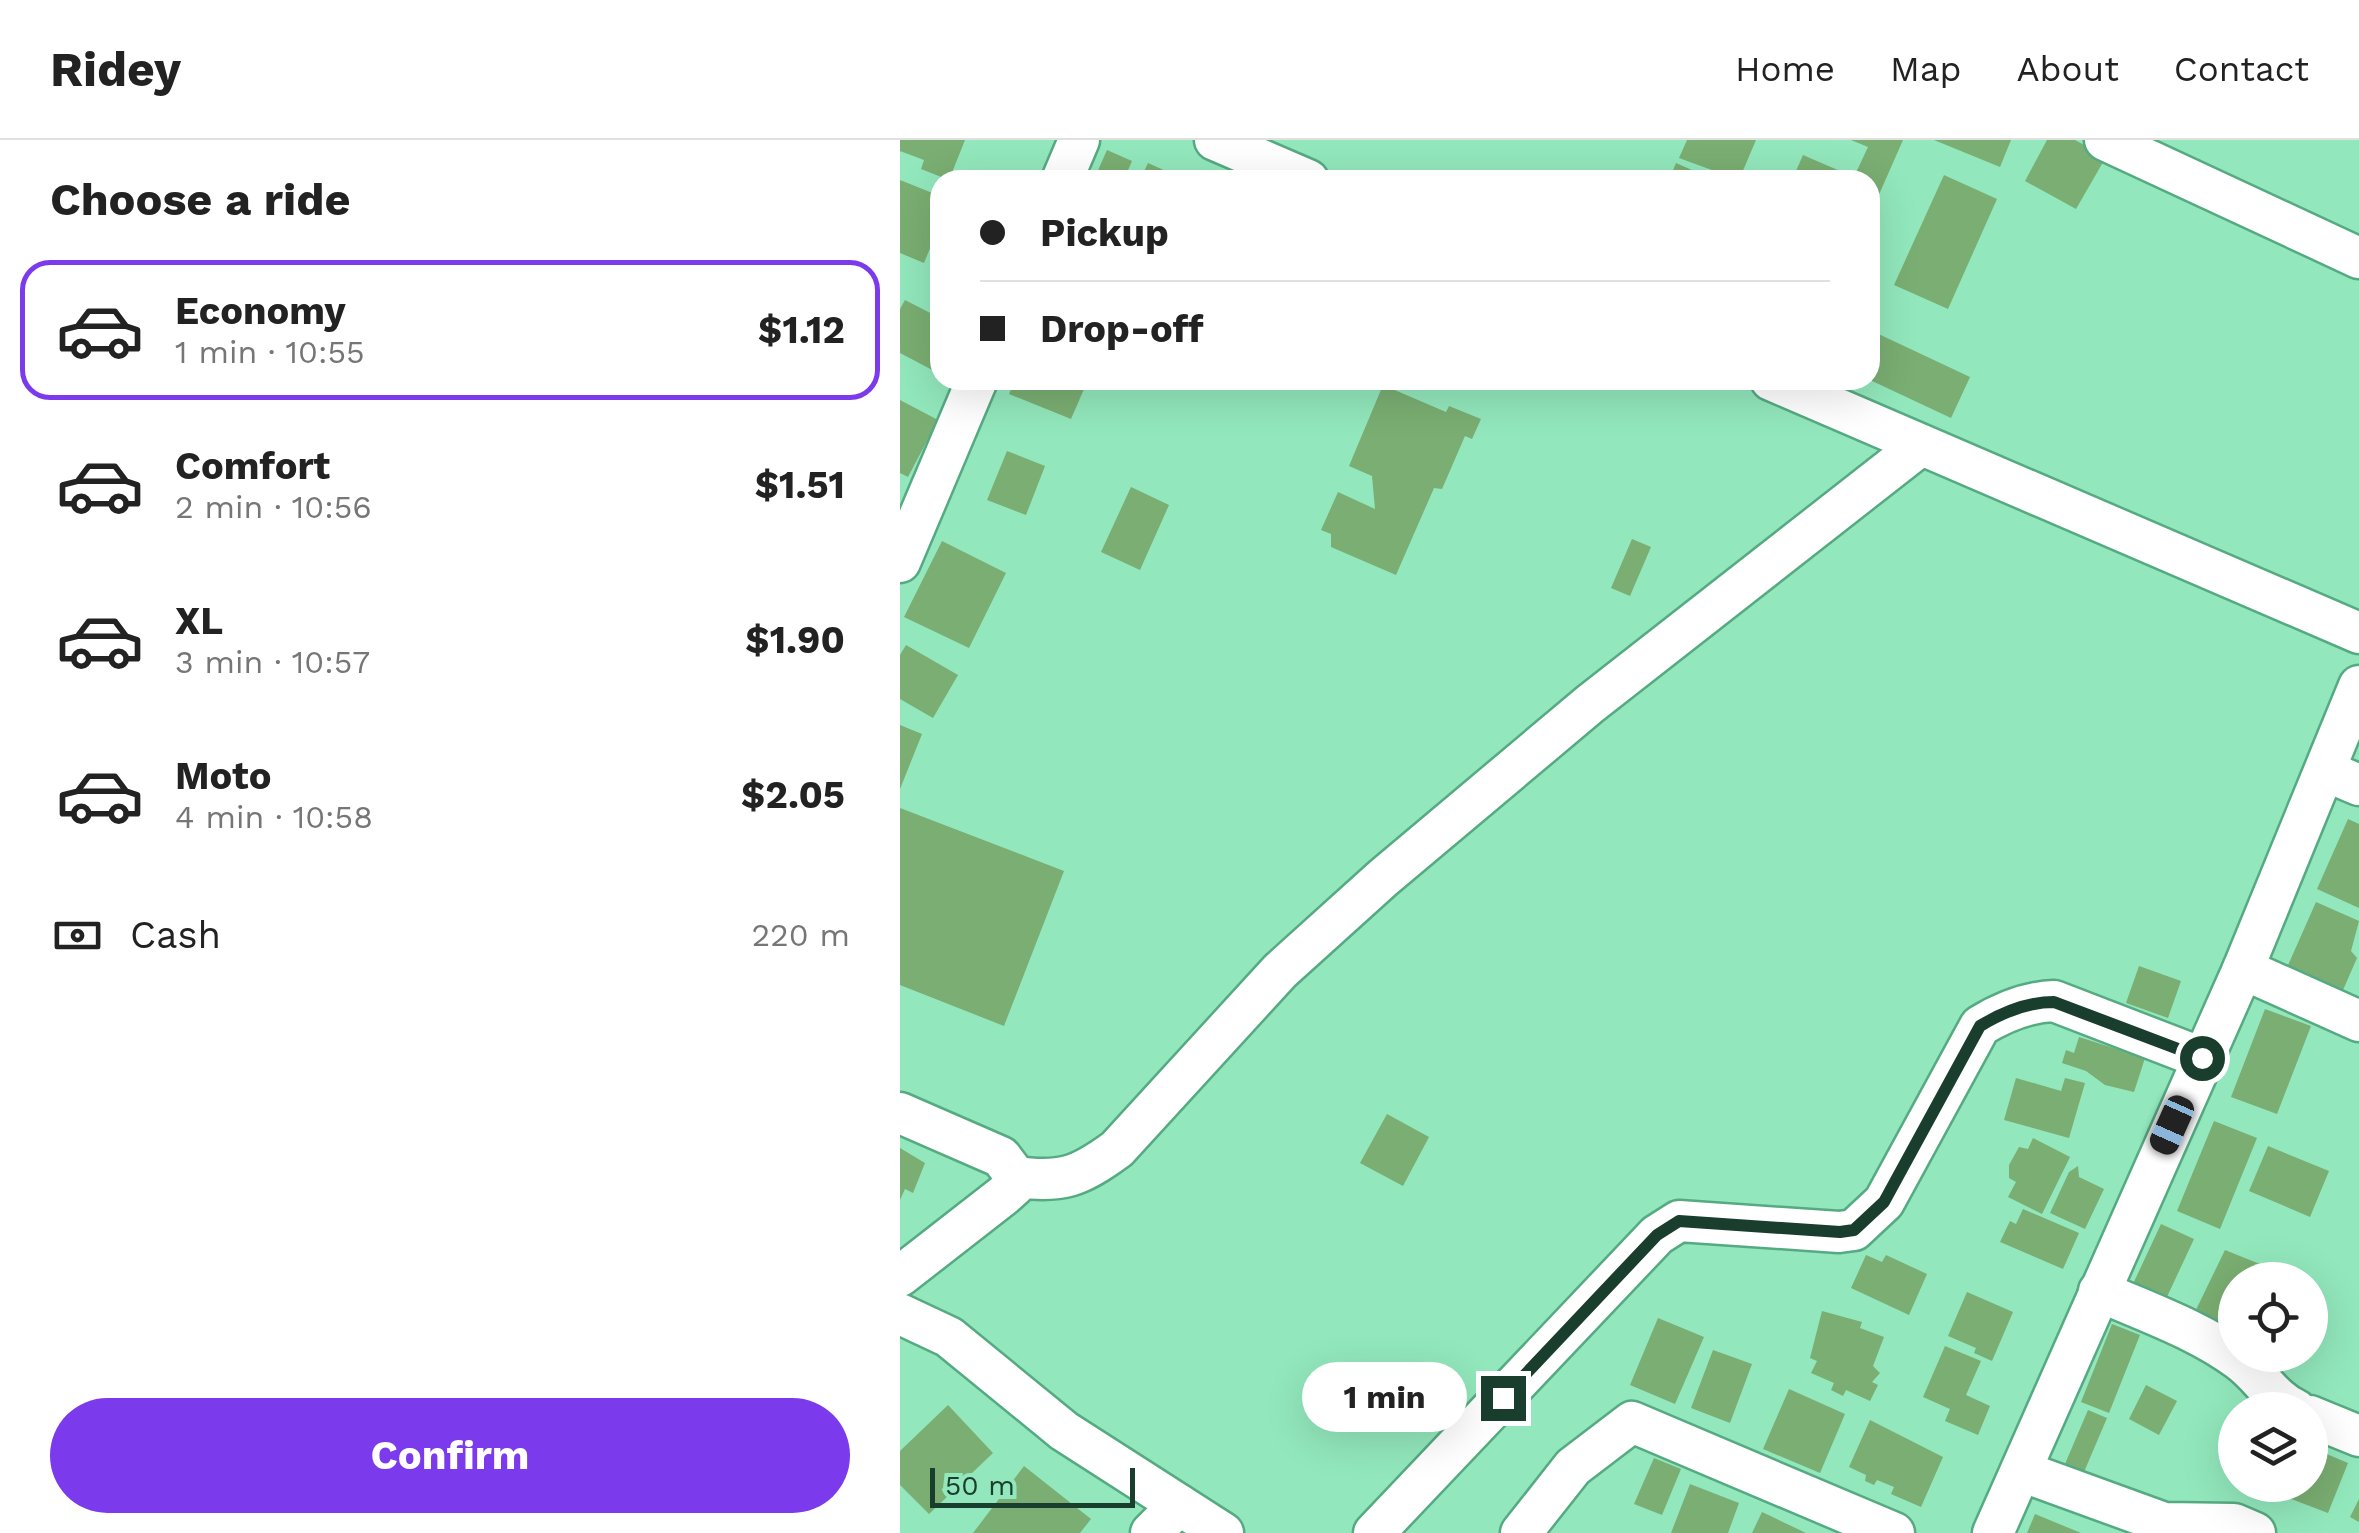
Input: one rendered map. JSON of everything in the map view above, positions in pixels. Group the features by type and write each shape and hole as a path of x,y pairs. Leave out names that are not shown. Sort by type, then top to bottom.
{"street":[{"path":"1066,170 1079,140"},
{"path":"1215,140 1285,170"},
{"path":"2104,140 2359,258"},
{"path":"900,562 913,496 971,390"},
{"path":"1795,390 2359,633"},
{"path":"900,1113 1001,1158 1016,1176 1054,1182 1088,1170 1118,1150 1280,971 1383,878 1590,704 1922,445"},
{"path":"1994,1533 2202,1058 2342,778 2359,686"},
{"path":"2243,970 2359,1021"},
{"path":"1374,1533 1657,1235 1679,1221 1810,1233 1854,1230 1866,1222 1884,1202 1980,1026 1995,1016 2034,1002 2054,1002 2202,1058"},
{"path":"900,1276 1004,1195 1014,1186 1016,1176"},
{"path":"2099,1291 2208,1340 2241,1361 2271,1392"},
{"path":"900,1314 949,1337 1165,1519 1222,1533"},
{"path":"1521,1533 1573,1466 1632,1422 1894,1533"},
{"path":"2328,1423 2359,1436"},
{"path":"2020,1471 2164,1523 2234,1524 2255,1533"}],"building":[{"path":"900,140 965,140 953,170 930,173 921,169 924,160 900,151"},
{"path":"1687,140 1756,140 1743,170 1712,170 1679,158"},
{"path":"1851,140 1903,140 1880,192 1880,170 1857,170 1868,147"},
{"path":"1934,140 2011,140 2000,167"},
{"path":"2047,140 2075,140 2106,157 2076,209 2025,181"},
{"path":"1107,150 1132,161 1128,170 1098,170"},
{"path":"1803,155 1838,170 1796,170"},
{"path":"1148,163 1164,170 1145,170"},
{"path":"1676,163 1692,170 1673,170"},
{"path":"1944,175 1997,199 1948,309 1894,285"},
{"path":"900,180 930,192 930,248 924,263 900,253"},
{"path":"905,300 930,313 930,369 900,353 900,309"},
{"path":"1880,335 1970,377 1951,418 1880,385"},
{"path":"1011,390 1084,390 1071,419 1009,394"},
{"path":"1381,390 1395,390 1446,412 1449,406 1481,419 1472,439 1465,436 1442,489 1434,488 1396,575 1331,547 1331,534 1321,530 1338,492 1375,509 1372,476 1349,466"},
{"path":"900,400 938,420 908,477 900,473"},
{"path":"1007,451 1045,466 1026,515 987,500"},
{"path":"1131,487 1169,505 1140,570 1101,552"},
{"path":"1632,539 1651,547 1630,596 1611,588"},
{"path":"942,541 1006,573 969,648 904,617"},
{"path":"906,645 958,675 933,718 900,699 900,655"},
{"path":"900,725 922,734 900,789"},
{"path":"900,808 1064,871 1004,1026 900,985"},
{"path":"2348,819 2359,824 2359,908 2317,889"},
{"path":"2316,902 2359,921 2351,951 2357,958 2340,997 2285,972"},
{"path":"2139,966 2181,981 2168,1018 2126,1003"},
{"path":"2265,1009 2311,1026 2277,1114 2231,1097"},
{"path":"2079,1037 2145,1058 2134,1092 2105,1085 2086,1071 2062,1063 2066,1050 2074,1053"},
{"path":"2016,1078 2061,1091 2065,1078 2085,1083 2069,1138 2004,1120"},
{"path":"1387,1114 1429,1137 1403,1186 1360,1163"},
{"path":"2214,1121 2257,1138 2220,1229 2177,1211"},
{"path":"2033,1138 2070,1157 2042,1214 2008,1197 2016,1182 2009,1178 2009,1165 2019,1147 2028,1149"},
{"path":"2268,1146 2329,1171 2310,1217 2249,1191"},
{"path":"900,1148 925,1163 913,1193 905,1189 900,1200"},
{"path":"2078,1166 2079,1177 2104,1189 2085,1229 2050,1213 2069,1172"},
{"path":"2023,1209 2079,1233 2063,1269 2000,1242 2010,1221 2016,1224"},
{"path":"2161,1224 2194,1239 2166,1299 2133,1284"},
{"path":"2225,1250 2255,1262 2219,1262"},
{"path":"1866,1255 1882,1262 1886,1255 1927,1274 1909,1315 1851,1288"},
{"path":"2218,1264 2218,1327 2193,1316"},
{"path":"1967,1292 2013,1312 1992,1361 1974,1353 1976,1348 1948,1336"},
{"path":"1822,1311 1862,1322 1860,1328 1884,1337 1873,1366 1880,1373 1872,1382 1878,1385 1870,1401 1846,1390 1843,1396 1831,1390 1834,1383 1811,1373 1817,1361 1810,1358"},
{"path":"1658,1318 1704,1337 1675,1404 1630,1385"},
{"path":"2112,1324 2140,1335 2109,1413 2081,1402"},
{"path":"1945,1346 1981,1361 1966,1395 1990,1406 1978,1435 1945,1421 1950,1409 1923,1397"},
{"path":"1713,1350 1752,1364 1730,1423 1691,1408"},
{"path":"2146,1385 2177,1401 2159,1435 2129,1419"},
{"path":"1789,1389 1845,1414 1820,1473 1763,1449"},
{"path":"948,1405 993,1453 929,1514 900,1485 900,1451"},
{"path":"2088,1410 2107,1418 2081,1479 2062,1471"},
{"path":"1870,1420 1943,1457 1921,1507 1891,1494 1894,1487 1877,1480 1874,1485 1865,1481 1866,1475 1849,1467"},
{"path":"2328,1455 2348,1463 2328,1513 2299,1502 2328,1502"},
{"path":"1654,1458 1681,1469 1662,1515 1634,1504"},
{"path":"1024,1466 1091,1519 1080,1533 973,1533"},
{"path":"1690,1484 1739,1503 1728,1533 1671,1533"},
{"path":"2359,1499 2359,1522 2350,1517"},
{"path":"1762,1512 1806,1533 1752,1533"},
{"path":"2035,1514 2081,1533 2027,1533"}],"route":[{"path":"1503,1398 1657,1235 1679,1221 1810,1233 1854,1230 1866,1222 1884,1202 1980,1026 1995,1016 2034,1002 2054,1002 2202,1058"}]}
